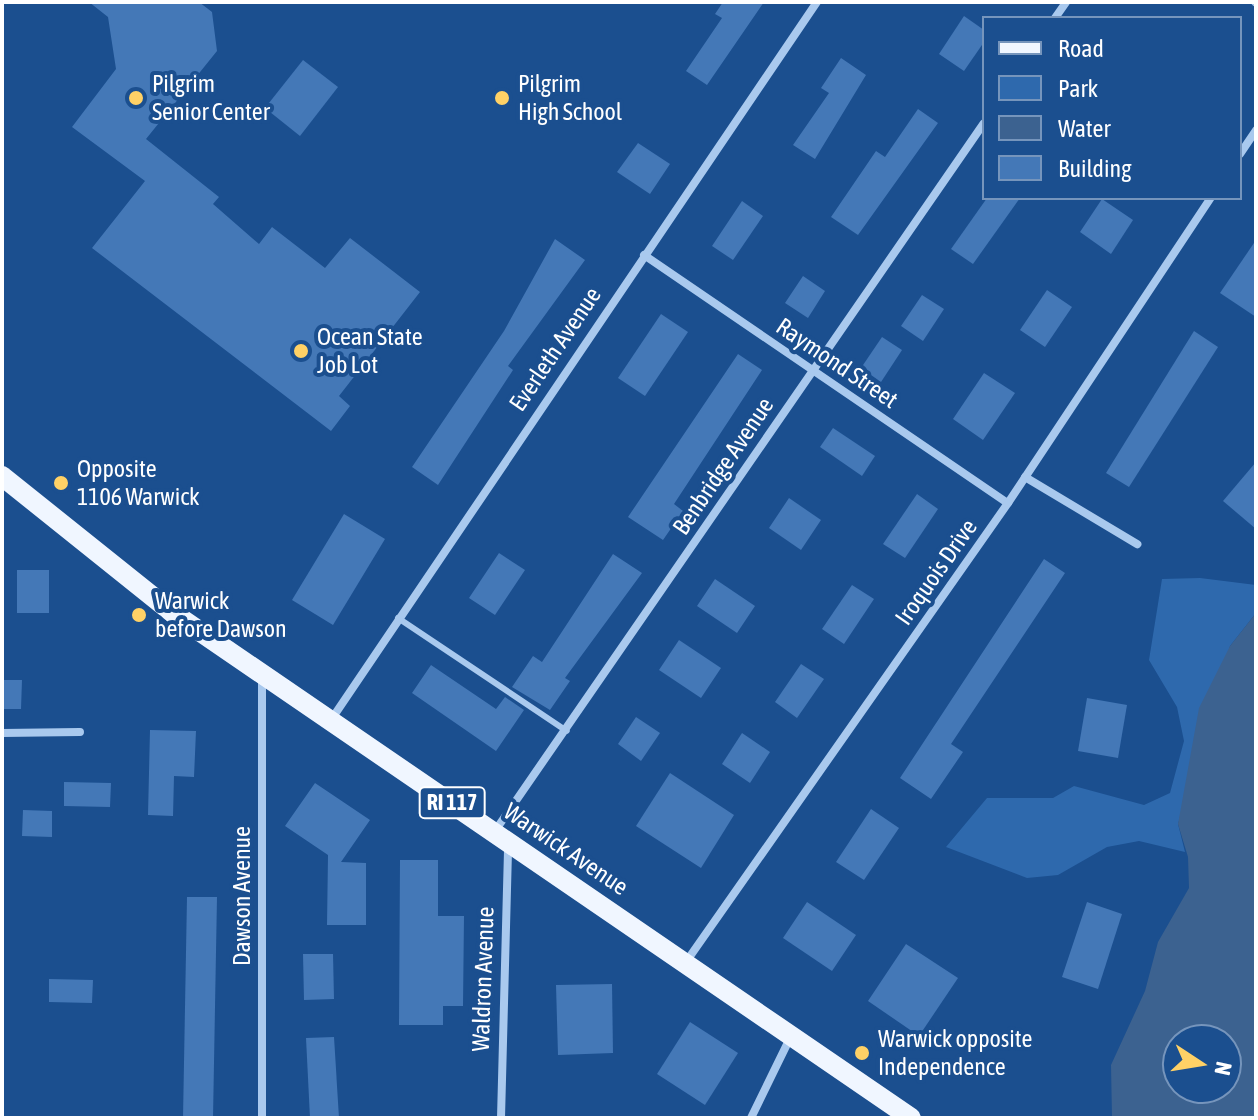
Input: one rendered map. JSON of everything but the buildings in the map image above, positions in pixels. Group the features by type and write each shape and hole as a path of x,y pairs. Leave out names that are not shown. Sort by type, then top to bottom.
{"main road":[{"name":"Warwick Avenue","path":"2,476 173,613 793,1033 911,1118"}],"street":[{"name":"Everleth Avenue","path":"330,720 817,2"},
{"name":"Benbridge Avenue","path":"502,837 567,731 982,126"},
{"path":"1242,151 1256,130"},
{"name":"Iroquois Drive","path":"686,962 1008,503 1210,200"},
{"name":"Raymond Street","path":"644,255 1008,503"},
{"path":"1025,477 1137,544"},
{"name":"Dawson Avenue","path":"262,673 262,1118"},
{"path":"2,733 80,732"},
{"name":"Waldron Avenue","path":"501,1118 502,837"},
{"path":"751,1118 793,1033"}],"lane":[{"path":"398,618 567,731"}],"green space":[{"path":"1200,578 1256,585 1256,613 1230,646 1178,824 1185,852 1139,841 1107,847 1058,875 1027,878 946,847 987,798 1053,798 1074,786 1144,805 1170,793 1184,741 1177,707 1149,660 1162,579"}],"water":[{"path":"1256,613 1256,1118 1112,1118 1111,1065 1145,991 1158,942 1189,888 1188,857 1178,824 1199,708 1230,646"}],"place":[{"name":"Pilgrim Senior Center","path":"136,98"},
{"name":"Pilgrim High School","path":"502,98"},
{"name":"Ocean State Job Lot","path":"301,351"},
{"name":"Opposite 1106 Warwick","path":"61,483"},
{"name":"Warwick before Dawson","path":"139,615"},
{"name":"Warwick opposite Independence","path":"862,1053"}]}
